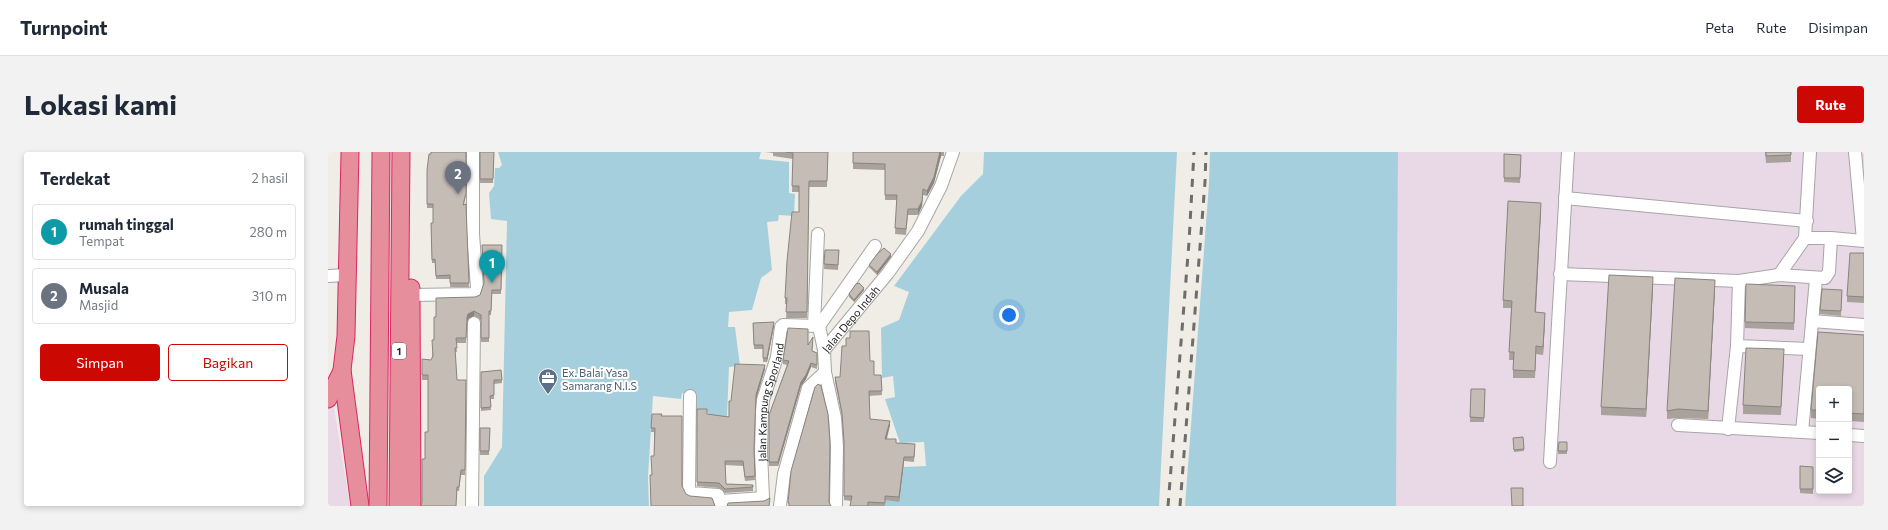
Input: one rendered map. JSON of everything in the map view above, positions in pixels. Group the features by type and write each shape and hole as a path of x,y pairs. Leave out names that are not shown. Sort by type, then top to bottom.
{"highway":[{"path":"350,152 346,336 342,370 360,506"},
{"name":"1","path":"378,506 381,152"},
{"name":"1","path":"398,506 401,152"},
{"path":"412,152 412,506"},
{"path":"328,399 342,370"}],"street":[{"path":"411,295 475,294 477,288 473,234 473,152"},
{"name":"Jalan Depo Indah","path":"836,506 837,447 835,418 825,372 824,350 888,273 918,231 941,186 954,152"},
{"path":"1550,462 1568,152"},
{"path":"1779,275 1805,238 1810,152"},
{"path":"1805,238 1863,240 1860,166 1856,152"},
{"path":"1565,198 1807,221"},
{"path":"818,234 816,326 824,350"},
{"path":"1560,274 1739,282 1779,275 1816,279 1825,278 1829,272 1831,238"},
{"path":"816,326 875,246"},
{"path":"328,276 347,275"},
{"path":"1802,432 1816,279"},
{"path":"1728,429 1737,346 1739,282"},
{"path":"1812,321 1864,325"},
{"path":"472,506 474,323"},
{"name":"Jalan Kampung Sporland","path":"690,396 689,491 691,493 717,495 721,503 763,498 761,452 763,400 777,357 781,326 816,326"},
{"path":"1737,346 1809,349"},
{"path":"780,506 784,474 808,388 825,372"},
{"path":"1678,425 1816,433"},
{"path":"1852,435 1864,436"}],"shaded area":[{"path":"1398,152 1864,152 1864,506 1396,506"},
{"path":"328,371 350,506 328,506"}],"water":[{"path":"498,152 761,152 759,159 789,162 789,193 795,194 794,216 779,215 778,221 767,222 772,270 761,278 752,310 729,312 728,327 735,327 740,366 729,367 727,416 710,418 708,412 696,411 693,393 682,393 681,399 653,396 648,477 649,506 484,506 484,476 502,447 507,221 491,219 489,193 494,186 495,168 499,168 502,165"},
{"path":"984,152 1177,152 1159,506 883,506 883,501 903,467 926,466 924,442 900,443 885,399 895,397 893,376 882,378 881,328 899,320 909,292 894,286 961,196 983,174"},
{"path":"1210,152 1398,152 1396,506 1185,506"}],"building":[{"path":"431,152 466,152 466,193 463,205 466,204 469,283 450,283 450,275 436,276 435,259 432,260 431,223 433,223 433,204 427,204 427,170 429,154 431,154"},
{"path":"480,152 494,152 493,179 480,179"},
{"path":"786,152 828,152 827,181 809,181 807,312 786,312 787,298 785,298 787,261 792,212 799,212 799,186 792,186 793,153"},
{"path":"853,152 940,152 934,177 927,191 923,189 922,201 918,209 908,209 906,229 895,228 897,195 885,195 885,164 853,163"},
{"path":"1766,152 1791,152 1791,155 1766,156"},
{"path":"1504,154 1521,155 1520,178 1504,178"},
{"path":"1508,201 1541,203 1535,312 1545,313 1543,347 1536,346 1535,371 1513,370 1514,352 1509,352 1512,301 1503,300"},
{"path":"482,245 502,245 501,290 492,290 491,311 489,311 489,338 481,338 481,315 474,311 468,314 466,338 456,338 457,348 455,348 457,380 466,380 465,470 461,470 459,487 457,487 456,506 421,506 422,459 425,459 425,432 428,432 428,375 422,375 422,359 431,360 433,356 432,340 434,340 436,298 475,297 480,295 484,283"},
{"path":"884,248 891,254 877,272 869,265"},
{"path":"825,250 839,250 838,265 824,264"},
{"path":"1850,253 1864,253 1864,297 1847,296"},
{"path":"1609,275 1653,277 1646,409 1601,407"},
{"path":"1675,278 1715,280 1708,411 1678,409 1667,411"},
{"path":"859,283 864,288 854,300 849,294 856,284"},
{"path":"1746,284 1795,286 1794,323 1745,322"},
{"path":"1822,289 1842,290 1841,311 1820,310"},
{"path":"774,322 767,358 763,358 763,345 754,345 753,323"},
{"path":"788,328 808,329 808,345 813,337 812,351 817,353 817,365 811,363 801,382 778,462 769,462 769,415 789,361 783,360"},
{"path":"850,331 869,331 870,361 874,361 874,375 881,375 882,391 869,391 870,419 890,421 885,439 896,439 896,443 915,444 914,457 904,457 899,497 885,496 885,503 868,502 868,506 850,506 852,496 844,496 844,442 842,413 835,377 840,377 842,346 846,346 846,338 850,338"},
{"path":"1818,332 1864,335 1864,414 1852,413 1852,386 1816,386 1816,410 1811,410"},
{"path":"1746,348 1784,349 1781,407 1743,405"},
{"path":"735,364 765,365 756,395 754,448 755,476 745,477 743,461 725,461 726,484 753,485 753,487 725,489 719,483 697,482 697,409 707,409 707,414 729,417 729,401 731,401"},
{"path":"501,370 502,380 494,380 494,395 490,396 491,407 481,408 481,372"},
{"path":"818,384 821,386 828,414 830,443 829,502 831,506 789,506 791,471 815,387"},
{"path":"1471,389 1485,389 1484,418 1470,417"},
{"path":"652,414 662,414 661,416 682,416 682,486 686,494 690,496 712,498 715,506 651,506 650,475 652,475 651,456 654,456 655,428 651,428"},
{"path":"480,428 490,428 489,451 480,451"},
{"path":"1523,437 1524,449 1514,450 1513,438"},
{"path":"1559,442 1567,442 1567,451 1558,451"},
{"path":"1800,466 1813,467 1813,489 1800,489"},
{"path":"1511,488 1523,488 1523,506 1512,506"},
{"path":"770,498 769,506 727,506 728,503 764,501"}],"railway":[{"path":"1168,506 1189,242 1194,152"},
{"path":"1180,506 1205,182 1206,152"}],"place":[{"name":"Musala","path":"458,194"},
{"name":"rumah tinggal","path":"492,283"},
{"name":"Ex. Balai Yasa Samarang N.I.S","path":"548,395"}]}
